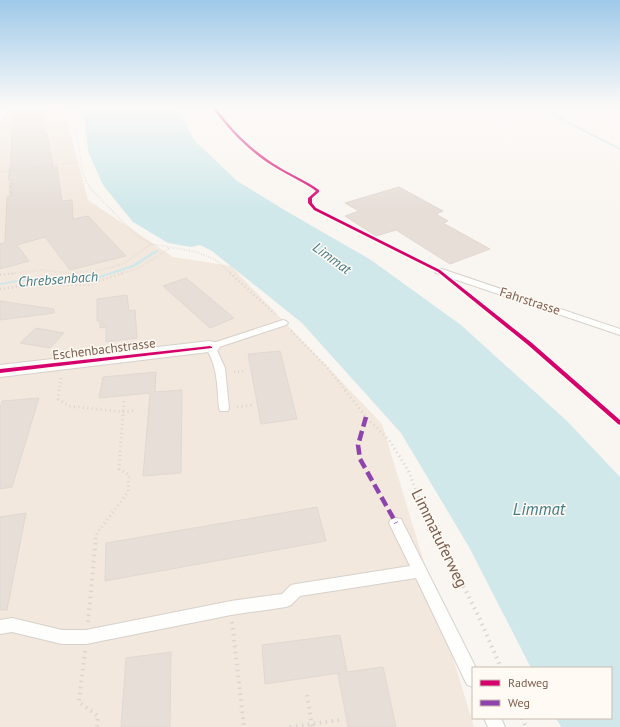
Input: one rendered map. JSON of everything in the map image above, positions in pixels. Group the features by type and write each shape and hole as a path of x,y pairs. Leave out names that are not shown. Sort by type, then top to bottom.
{"street":[{"name":"Eschenbachstrasse","path":"0,371 210,347"}],"lane":[{"name":"Fahrstrasse","path":"439,271 620,332"},
{"path":"224,408 220,366 216,354 210,347 283,323"},
{"path":"396,523 472,677"},
{"path":"0,627 12,625 62,637 86,637 231,608 286,600 296,590 420,571"}],"path":[{"path":"0,289 35,284 87,285 139,268 171,248 152,244 142,239 128,227 90,188 83,174 78,142"},
{"path":"0,172 81,162"},
{"path":"0,275 41,270 70,273 101,270 123,264 152,244"},
{"path":"63,365 58,399 68,406 124,412 136,410"},
{"path":"97,727 98,716 79,702 97,533 128,492 129,475 119,469 124,401"},
{"path":"235,402 236,407 252,405"},
{"path":"231,608 244,727"},
{"path":"307,695 312,726"},
{"path":"290,727 312,726 340,720"}],"shaded area":[{"path":"0,142 73,142 88,200 173,257 231,266 382,424 474,727 0,727"}],"water":[{"name":"Limmat","path":"87,142 196,142 236,180 371,260 461,325 567,421 620,477 620,727 561,727 557,719 612,719 612,667 530,667 469,547 401,433 302,323 212,251 200,245 191,247 168,243 133,222 103,185 88,151"}],"building":[{"path":"12,142 48,142 53,168 57,167 62,201 72,200 73,219 88,216 126,256 70,270 45,237 17,245 29,261 0,269 0,244 5,243 7,197 12,194 9,193 12,192 9,191 12,189 9,188 12,187 9,186 13,184 9,183 13,181 8,180 11,162"},
{"path":"399,187 443,211 436,214 448,221 443,223 490,249 450,264 396,230 376,236 345,216 359,211 345,203"},
{"path":"186,278 234,318 210,328 163,286"},
{"path":"127,295 129,311 135,310 137,338 106,342 106,327 100,328 100,321 97,321 97,299"},
{"path":"0,301 54,309 54,313 0,320"},
{"path":"36,328 64,333 50,348 20,343"},
{"path":"280,351 297,419 261,424 248,354"},
{"path":"156,372 155,392 182,390 181,473 143,476 150,393 99,398 103,377"},
{"path":"39,398 12,487 0,489 0,408 2,401"},
{"path":"317,507 326,541 105,581 106,543"},
{"path":"26,513 7,610 0,610 0,517"},
{"path":"340,635 347,672 383,667 396,727 348,727 338,674 340,673 265,684 262,645"},
{"path":"171,652 170,727 121,727 126,658"}],"waterway":[{"path":"606,142 620,149"},
{"name":"Chrebsenbach","path":"0,284 24,280 76,281 100,277 133,266 157,251"}],"marked path":[{"path":"366,417 358,445 360,459 396,523"}],"cycle path":[{"path":"244,142 267,161 318,191 310,198 310,203 315,209 439,271 530,344 620,423"},
{"path":"0,371 210,347"}]}
